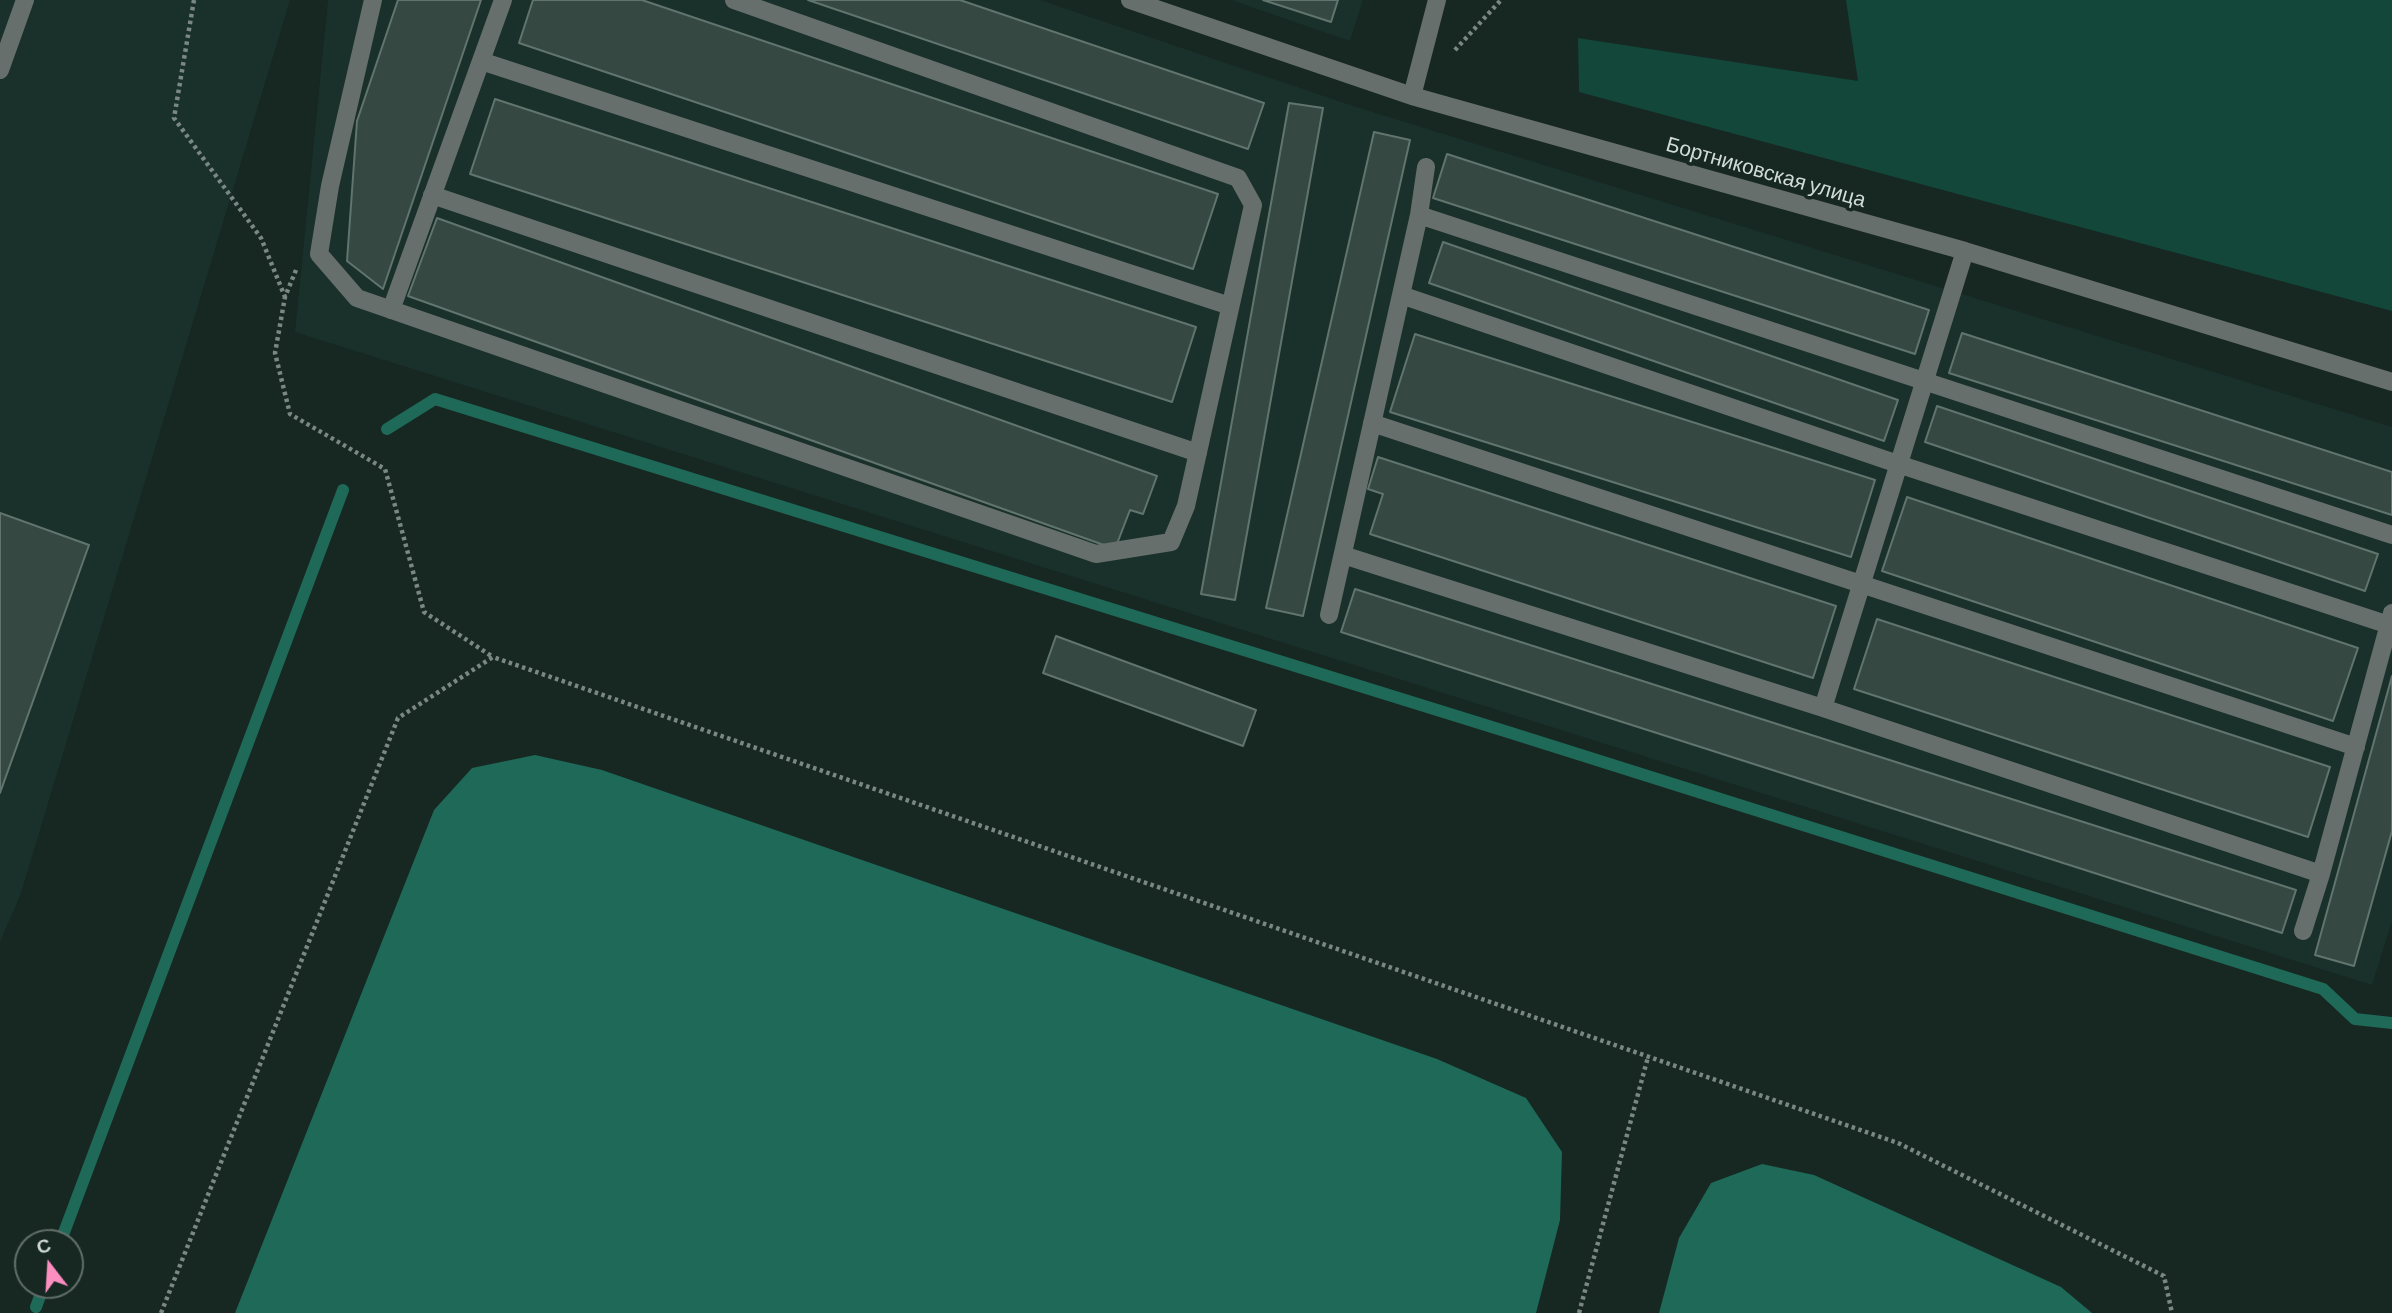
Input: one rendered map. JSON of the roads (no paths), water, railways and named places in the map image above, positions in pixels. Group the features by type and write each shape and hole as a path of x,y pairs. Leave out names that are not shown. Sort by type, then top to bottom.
{"street":[{"path":"0,69 25,0"},
{"path":"373,0 330,186 318,254 357,298 1096,554 1171,542 1186,506 1253,205 1238,178 734,0"},
{"path":"391,310 503,0"},
{"name":"Бортниковская улица","path":"1130,0 1412,96 1965,251 2392,382"},
{"path":"1412,96 1437,0"},
{"path":"481,61 1230,306"},
{"path":"1329,615 1419,215 1426,167"},
{"path":"432,195 1198,453"},
{"path":"1419,215 2392,535"},
{"path":"1823,708 1965,251"},
{"path":"1401,295 1898,464 2390,619 2303,931"},
{"path":"1372,423 2356,747"},
{"path":"1343,555 1823,708 2321,874"}],"waterway":[{"path":"387,429 435,399 1508,732 2323,989 2355,1019 2392,1023"},
{"path":"65,1229 343,490"},
{"path":"36,1307 39,1299"}]}
